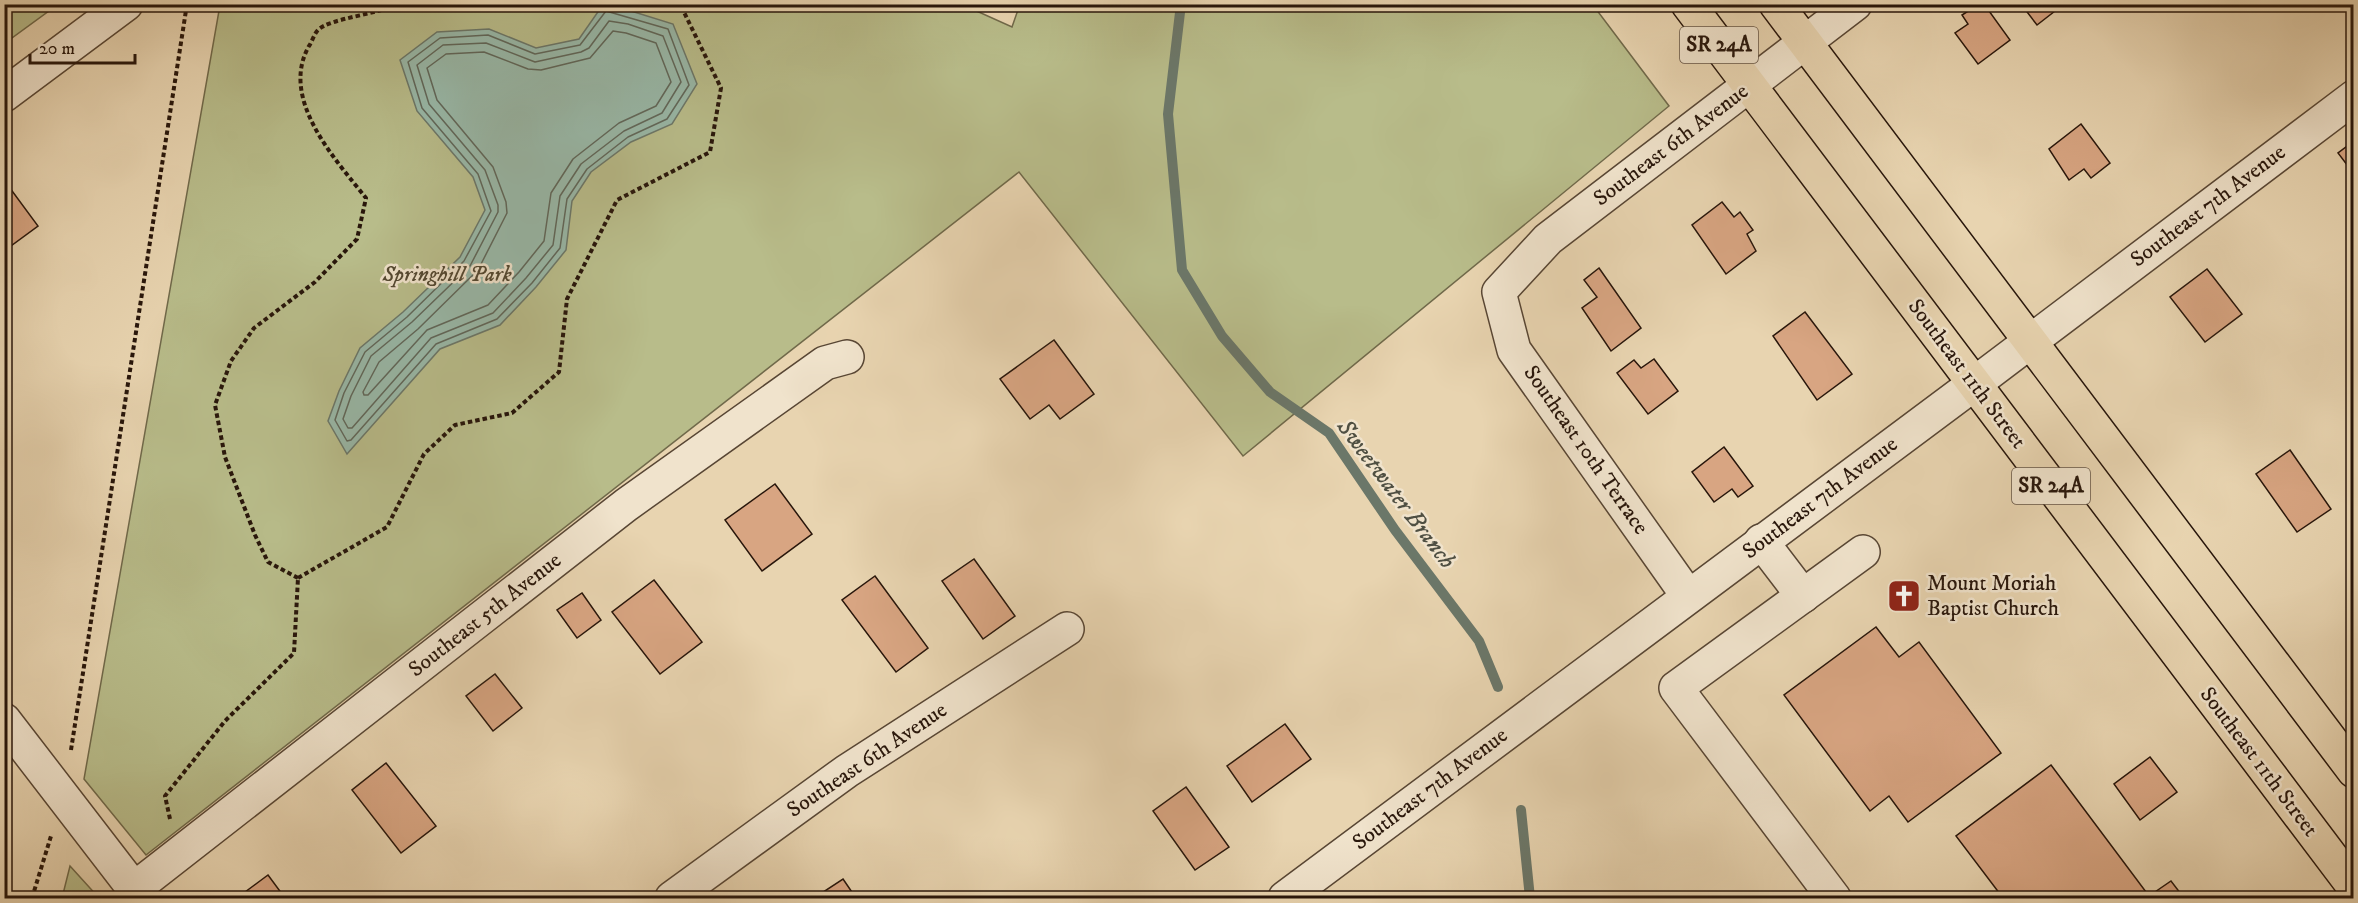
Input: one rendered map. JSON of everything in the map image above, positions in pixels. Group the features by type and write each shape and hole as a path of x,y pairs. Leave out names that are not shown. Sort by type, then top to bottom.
{"highway":[{"name":"Southeast 11th Street","path":"1688,4 2354,887"},
{"name":"SR 24A","path":"1776,4 2354,771"}],"street":[{"path":"4,95 126,4"},
{"name":"Southeast 6th Avenue","path":"1500,297 1499,292 1548,239 1855,4"},
{"name":"Southeast 7th Avenue","path":"1285,898 1974,384 2354,96"},
{"name":"Southeast 10th Terrace","path":"1500,297 1514,350 1688,596"},
{"name":"Southeast 5th Avenue","path":"137,894 176,855 626,505 825,363 847,357"},
{"path":"1761,541 1803,596"},
{"path":"1834,898 1676,688 1863,552"},
{"name":"Southeast 6th Avenue","path":"672,898 847,771 1067,629"},
{"path":"5,723 137,894"}],"path":[{"path":"32,898 63,797 187,4"},
{"path":"298,578 268,562 255,535 225,457 215,405 231,361 254,328 315,282 357,239 366,198 327,149 300,96 302,59 318,30 347,19 383,12 396,4"},
{"path":"298,578 387,527 424,454 455,425 512,413 559,372 567,300 617,200 710,152 721,88 680,4"},
{"path":"176,855 165,796 225,721 294,653 298,578"}],"green space":[{"path":"5,4 57,4 57,5 5,43"},
{"name":"Springhill Park","path":"961,4 1012,27 1020,4 1593,5 1669,106 1243,456 1019,172 146,855 84,779 220,5"},
{"path":"70,866 99,898 62,898"}],"water":[{"path":"602,6 631,11 673,24 697,84 672,124 631,142 591,172 572,201 566,250 536,287 500,325 440,349 347,454 328,421 339,391 360,348 403,312 460,257 485,210 473,177 417,111 400,60 437,32 489,29 536,48 579,39"}],"building":[{"path":"1979,4 1984,4 2010,40 1978,64 1955,33 1968,24 1962,15"},
{"path":"2021,4 2064,4 2037,25"},
{"path":"2081,124 2110,163 2091,178 2084,169 2069,180 2049,149"},
{"path":"2354,141 2354,174 2338,153"},
{"path":"4,180 38,226 4,251"},
{"path":"1722,202 1734,217 1740,212 1753,230 1747,234 1756,251 1726,274 1692,225"},
{"path":"1599,268 1641,328 1611,351 1582,308 1597,297 1584,280"},
{"path":"2207,269 2242,314 2205,342 2170,297"},
{"path":"1805,312 1852,374 1817,400 1773,336"},
{"path":"1054,340 1094,394 1060,419 1049,405 1030,419 1000,379"},
{"path":"1654,359 1678,391 1648,414 1617,373 1634,360 1641,368"},
{"path":"1724,447 1753,486 1738,497 1732,489 1714,502 1692,472"},
{"path":"2290,450 2331,509 2297,532 2256,474"},
{"path":"775,484 812,534 762,571 725,520"},
{"path":"974,559 1015,616 983,639 942,581"},
{"path":"875,576 928,648 896,672 842,600"},
{"path":"654,580 702,642 660,674 612,612"},
{"path":"582,593 601,620 577,638 557,610"},
{"path":"1876,627 1899,657 1919,642 2001,753 1908,822 1889,796 1870,811 1784,695"},
{"path":"495,674 522,708 493,731 466,696"},
{"path":"1285,724 1311,759 1252,802 1227,766"},
{"path":"2150,757 2177,792 2140,820 2114,784"},
{"path":"386,763 436,826 401,853 352,790"},
{"path":"2051,765 2149,896 2171,881 2184,898 2003,898 1956,836"},
{"path":"1186,787 1229,847 1195,870 1153,811"},
{"path":"268,875 285,898 237,898"},
{"path":"843,879 856,898 814,898"}],"waterway":[{"name":"Sweetwater Branch","path":"1181,4 1168,114 1182,270 1222,336 1270,392 1329,433 1395,530 1479,641 1498,687"},
{"name":"Sweetwater Branch","path":"1521,810 1530,898"}],"place":[{"name":"Mount Moriah Baptist Church","path":"1904,596"}]}
